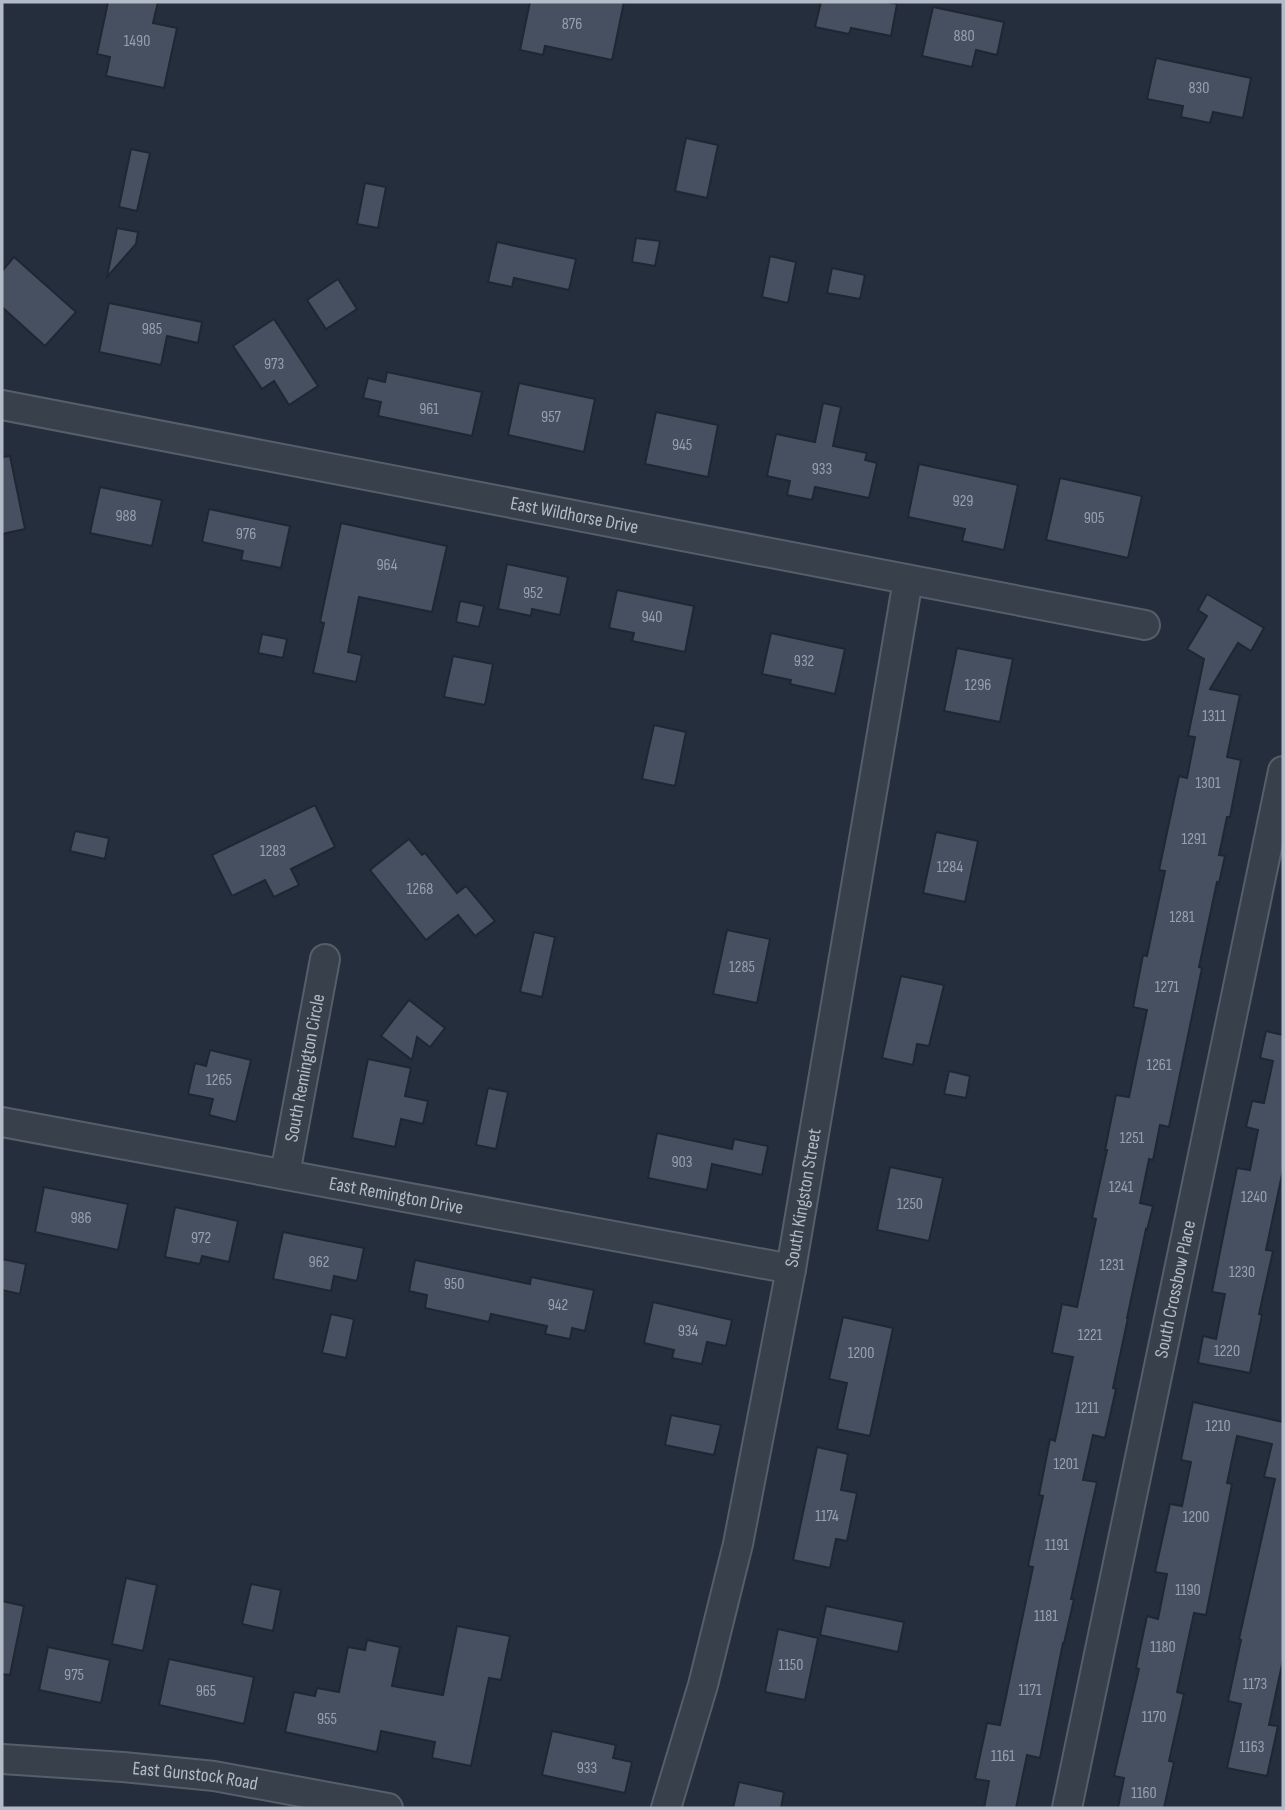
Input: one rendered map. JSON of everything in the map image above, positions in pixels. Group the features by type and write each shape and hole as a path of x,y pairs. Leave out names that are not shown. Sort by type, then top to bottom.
{"street":[{"name":"East Wildhorse Drive","path":"2,405 1145,625"},
{"name":"South Kingston Street","path":"666,1808 703,1685 738,1544 792,1269 908,580"},
{"name":"South Crossbow Place","path":"1067,1808 1283,774"},
{"name":"South Remington Circle","path":"285,1174 325,959"},
{"name":"East Remington Drive","path":"2,1122 792,1269"},
{"name":"East Gunstock Road","path":"2,1759 214,1776 388,1808"}],"building":[{"path":"108,2 158,2 153,23 177,28 164,88 106,76 110,57 97,54"},
{"path":"530,2 624,2 612,60 545,46 543,55 520,50"},
{"path":"821,2 897,4 891,36 851,28 849,34 815,27"},
{"path":"933,7 1004,22 997,55 976,50 972,67 922,56"},
{"path":"1156,58 1251,78 1243,118 1213,112 1210,123 1181,117 1183,106 1147,99"},
{"path":"686,138 718,145 707,198 675,191"},
{"path":"131,149 150,153 137,211 119,207"},
{"path":"365,183 386,187 378,228 357,224"},
{"path":"117,228 138,232 136,244 107,277"},
{"path":"636,238 660,241 655,266 632,262"},
{"path":"497,242 576,259 569,290 514,278 512,287 488,282"},
{"path":"770,256 796,262 788,303 762,297"},
{"path":"14,257 76,312 45,346 2,307 2,271"},
{"path":"832,268 865,275 860,299 827,293"},
{"path":"338,279 357,309 326,329 307,300"},
{"path":"109,303 202,322 198,343 167,336 161,365 99,352"},
{"path":"274,319 318,386 289,405 274,381 262,389 233,346"},
{"path":"387,372 482,392 472,436 378,416 381,402 363,398 368,378 385,382"},
{"path":"519,383 595,399 584,452 508,435"},
{"path":"823,403 841,407 833,446 867,453 865,460 877,463 869,498 815,487 812,500 787,495 790,481 767,476 776,434 815,442"},
{"path":"656,412 718,425 708,477 645,464"},
{"path":"10,456 25,529 2,534 2,457"},
{"path":"919,464 1018,485 1004,550 962,541 965,529 908,517"},
{"path":"1060,478 1142,496 1128,558 1046,540"},
{"path":"100,487 162,500 152,546 90,533"},
{"path":"209,509 290,526 281,568 241,560 243,551 202,542"},
{"path":"341,523 447,546 432,612 359,597 348,652 362,655 356,682 313,673 324,623 320,622"},
{"path":"507,564 568,577 560,615 532,609 531,616 498,609"},
{"path":"617,590 694,606 685,652 632,641 634,633 609,628"},
{"path":"1207,594 1264,628 1251,651 1238,643 1210,689 1240,695 1227,757 1241,760 1230,817 1227,817 1219,855 1225,856 1199,967 1202,968 1169,1127 1160,1125 1153,1160 1149,1159 1140,1203 1153,1206 1127,1318 1105,1438 1093,1435 1083,1480 1097,1482 1040,1758 1027,1755 1016,1808 984,1808 989,1781 975,1779 987,1723 1000,1725 1033,1567 1028,1566 1043,1496 1039,1495 1050,1439 1055,1441 1073,1357 1052,1353 1062,1304 1077,1307 1096,1219 1092,1218 1116,1095 1129,1097 1147,1010 1133,1007 1143,955 1147,956 1165,871 1159,870 1179,776 1187,778 1195,737 1188,736 1204,659 1187,649 1207,616 1198,610"},
{"path":"460,601 484,606 479,627 456,622"},
{"path":"771,633 845,649 835,694 790,684 791,680 762,674"},
{"path":"262,634 287,639 283,658 258,653"},
{"path":"957,648 1013,659 1000,722 944,711"},
{"path":"453,656 493,664 485,705 444,697"},
{"path":"654,725 686,732 675,786 642,779"},
{"path":"315,805 335,847 291,869 299,885 274,897 265,880 232,896 212,855"},
{"path":"75,831 109,838 105,859 70,851"},
{"path":"936,832 978,841 965,902 923,893"},
{"path":"409,839 422,855 425,853 457,893 466,886 495,921 475,936 458,915 426,940 370,870"},
{"path":"727,930 770,939 757,1003 713,994"},
{"path":"534,932 555,937 542,997 520,992"},
{"path":"901,976 944,985 929,1046 917,1044 913,1065 882,1058"},
{"path":"409,1000 445,1028 430,1047 417,1037 412,1060 381,1036"},
{"path":"1266,1031 1283,1035 1283,1170 1266,1250 1273,1251 1250,1373 1198,1363 1203,1336 1216,1339 1225,1294 1212,1292 1237,1168 1250,1170 1258,1130 1246,1127 1252,1101 1264,1103 1273,1061 1260,1058"},
{"path":"210,1050 251,1060 236,1122 209,1115 213,1099 188,1094 195,1063 206,1066"},
{"path":"368,1059 411,1068 405,1096 428,1101 423,1124 401,1119 395,1147 352,1138"},
{"path":"949,1071 970,1076 966,1098 944,1094"},
{"path":"488,1088 508,1092 496,1149 476,1145"},
{"path":"657,1133 732,1149 734,1139 768,1146 762,1175 712,1164 707,1190 648,1178"},
{"path":"890,1167 943,1178 929,1241 877,1230"},
{"path":"44,1187 128,1204 118,1250 35,1232"},
{"path":"175,1207 238,1221 229,1262 202,1256 200,1264 165,1257"},
{"path":"283,1232 364,1248 357,1281 334,1276 331,1291 273,1279"},
{"path":"2,1259 26,1264 20,1294 2,1290"},
{"path":"415,1260 530,1284 531,1277 594,1290 585,1331 572,1328 570,1339 545,1334 547,1326 491,1314 489,1322 425,1308 427,1295 409,1291"},
{"path":"653,1302 732,1320 726,1346 707,1342 702,1364 672,1358 674,1350 644,1343"},
{"path":"331,1314 354,1319 346,1358 322,1353"},
{"path":"843,1317 893,1328 870,1436 837,1429 847,1383 829,1379"},
{"path":"1193,1402 1283,1422 1283,1660 1269,1725 1278,1726 1267,1776 1227,1768 1241,1704 1228,1701 1275,1479 1264,1477 1272,1444 1237,1436 1227,1483 1232,1484 1206,1615 1194,1613 1177,1692 1184,1694 1169,1761 1174,1762 1164,1808 1118,1808 1124,1778 1114,1776 1139,1669 1136,1668 1147,1616 1158,1619 1167,1574 1155,1572 1170,1504 1182,1506 1191,1462 1181,1460"},
{"path":"671,1415 721,1425 714,1455 665,1445"},
{"path":"817,1447 848,1454 841,1490 857,1493 847,1541 836,1539 830,1568 793,1560"},
{"path":"126,1578 157,1585 143,1651 112,1644"},
{"path":"251,1584 281,1590 273,1631 242,1624"},
{"path":"2,1601 24,1606 10,1675 2,1674"},
{"path":"826,1606 904,1622 898,1652 820,1635"},
{"path":"457,1626 510,1636 501,1680 489,1678 471,1766 432,1758 435,1742 381,1731 377,1752 285,1732 294,1692 315,1696 317,1688 339,1692 348,1647 365,1650 367,1640 400,1647 392,1686 443,1695"},
{"path":"778,1629 818,1638 805,1700 765,1692"},
{"path":"48,1647 110,1660 101,1703 39,1690"},
{"path":"169,1659 254,1677 244,1724 159,1705"},
{"path":"552,1731 616,1745 613,1758 632,1762 625,1793 542,1775"},
{"path":"739,1782 784,1792 781,1808 733,1808"}]}
